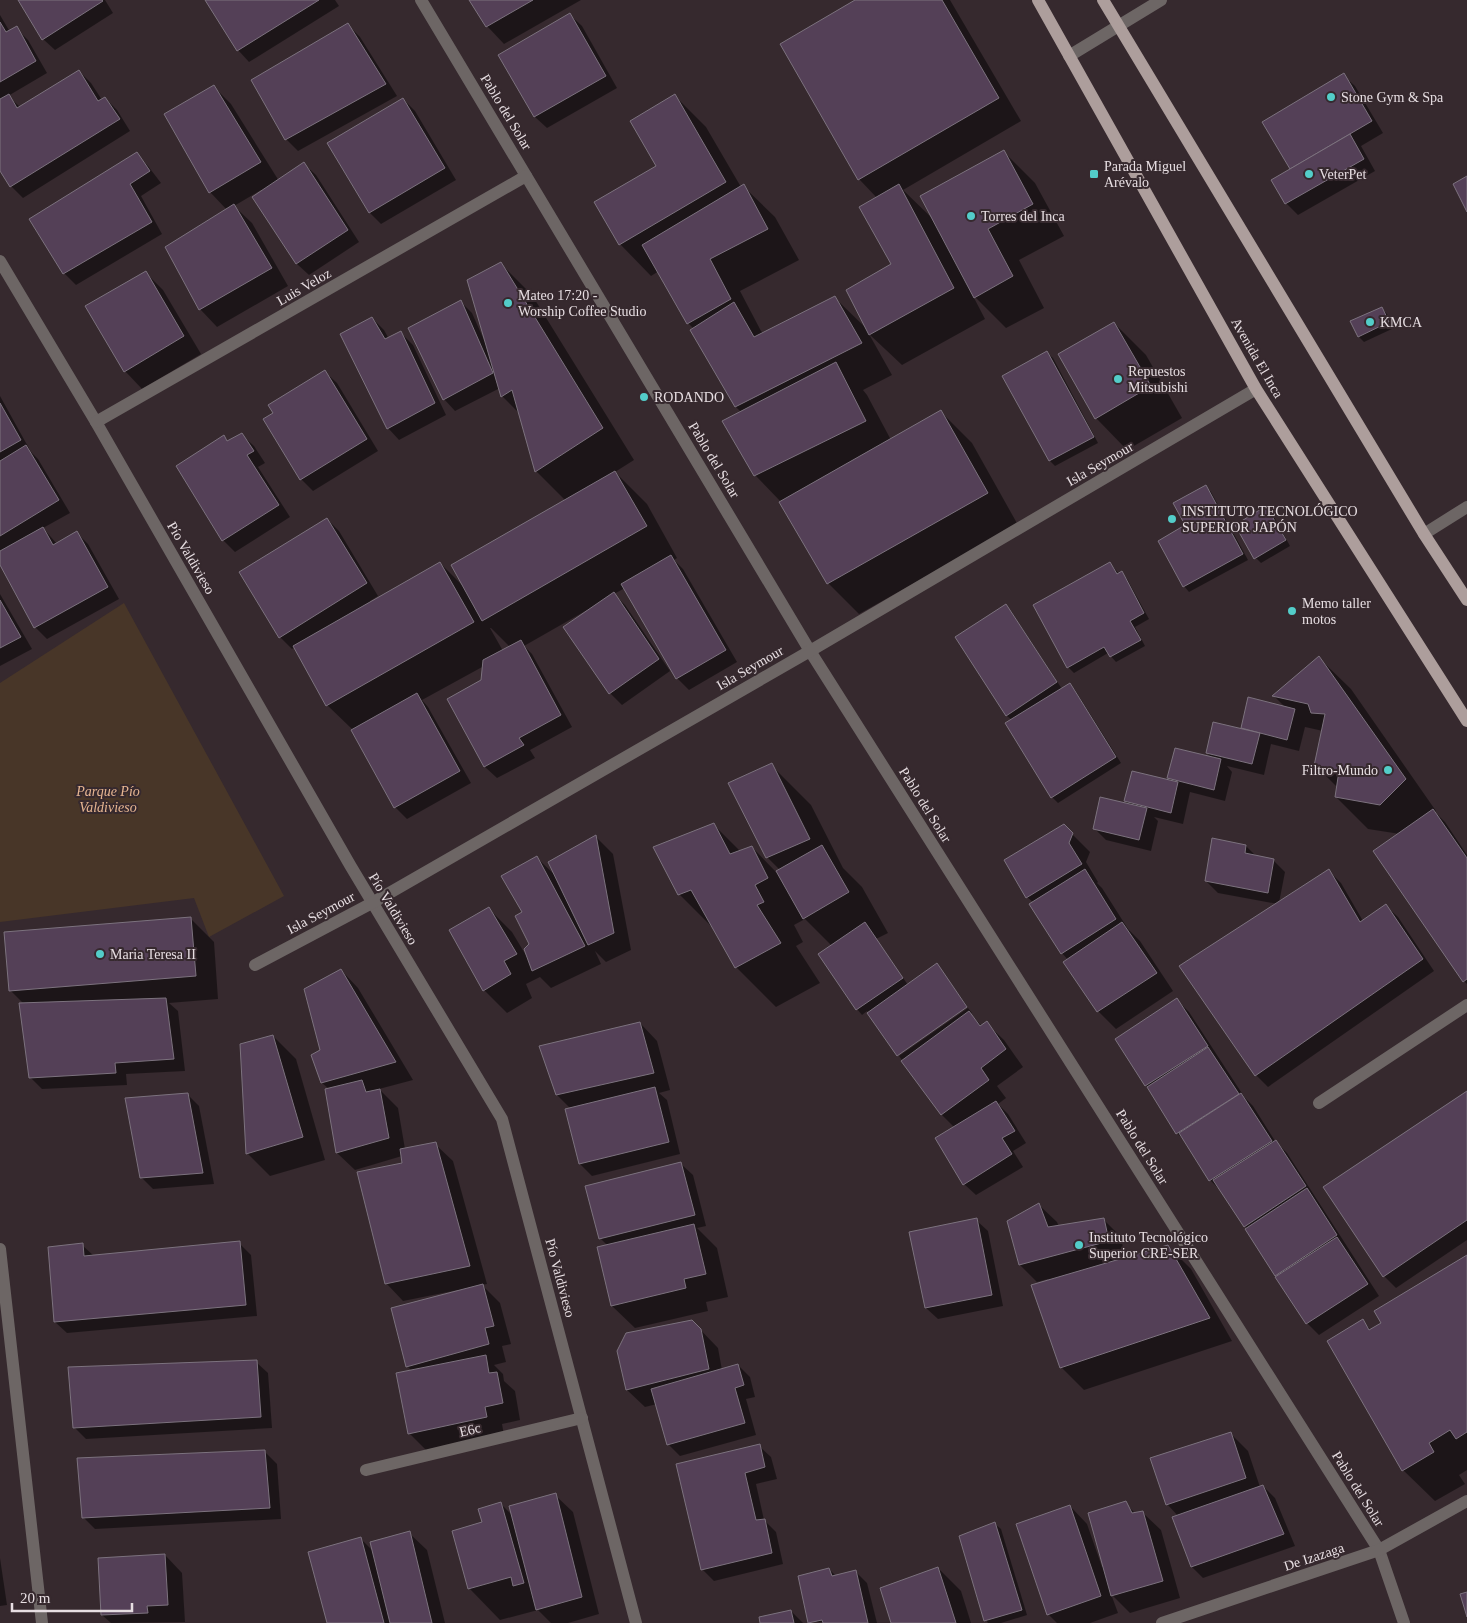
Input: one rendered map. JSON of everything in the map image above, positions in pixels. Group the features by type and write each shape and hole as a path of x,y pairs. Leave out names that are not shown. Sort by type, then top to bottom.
{"main road":[{"name":"Avenida El Inca","path":"1038,0 1256,389 1467,721"},
{"path":"1103,0 1424,534 1467,600"}],"street":[{"name":"Pablo del Solar","path":"421,0 810,650 1379,1550 1404,1623"},
{"path":"1069,56 1161,0"},
{"name":"Luis Veloz","path":"96,422 526,176"},
{"name":"Pío Valdivieso","path":"0,260 96,422 372,903 502,1119 636,1623"},
{"name":"Isla Seymour","path":"255,965 372,903 1256,389"},
{"path":"1424,534 1467,507"},
{"path":"1319,1103 1467,1005"},
{"path":"0,1249 42,1623"},
{"name":"E6c","path":"366,1470 582,1418"},
{"name":"De Izazaga","path":"1162,1623 1379,1550 1467,1501"}],"green space":[{"name":"Parque Pío Valdivieso","path":"124,603 284,896 209,937 194,898 0,922 0,683"}],"building":[{"path":"18,0 102,0 103,1 42,40"},
{"path":"205,0 319,0 237,51"},
{"path":"469,0 533,0 486,27"},
{"path":"855,0 942,0 999,98 858,180 780,44"},
{"path":"570,13 606,76 534,117 498,55"},
{"path":"0,22 6,32 17,26 36,61 0,82"},
{"path":"348,23 386,84 285,140 251,80"},
{"path":"79,70 98,101 105,97 120,119 10,187 0,171 0,99 9,94 17,108"},
{"name":"Stone Gym & Spa","path":"1344,73 1372,121 1290,169 1262,122"},
{"path":"214,85 261,162 209,193 164,114"},
{"path":"675,94 726,182 619,245 594,202 656,166 630,121"},
{"path":"403,98 445,168 369,213 327,143"},
{"name":"VeterPet","path":"1350,134 1364,159 1285,204 1271,180"},
{"name":"Torres del Inca","path":"1004,150 1033,204 988,229 1013,276 974,298 920,196"},
{"path":"137,152 150,171 130,184 152,222 63,274 29,219"},
{"path":"304,162 348,230 296,264 252,197"},
{"path":"1467,176 1467,212 1453,184"},
{"path":"744,184 768,229 710,259 731,299 687,324 642,245"},
{"path":"899,184 954,288 869,335 846,290 891,264 859,207"},
{"path":"234,204 272,268 199,310 165,247"},
{"path":"501,262 603,428 535,472 512,390 501,397 467,280"},
{"path":"146,271 184,336 124,372 85,306"},
{"path":"835,296 862,343 735,407 690,330 734,302 754,337"},
{"path":"461,300 493,373 443,400 408,328"},
{"name":"KMCA","path":"1382,307 1389,322 1358,337 1350,321"},
{"path":"372,317 385,339 401,331 435,403 387,429 340,334"},
{"path":"1114,322 1151,386 1095,419 1058,354"},
{"path":"1047,351 1094,437 1049,461 1002,376"},
{"path":"836,362 866,421 754,476 722,421"},
{"path":"325,370 367,439 300,480 263,419 273,413 268,405"},
{"path":"0,403 21,440 0,452"},
{"path":"941,410 988,493 827,584 779,502"},
{"path":"242,433 254,451 247,455 279,505 222,541 176,466 224,435 227,441"},
{"path":"26,445 59,500 0,536 0,461"},
{"path":"615,471 647,526 482,621 451,565"},
{"path":"1206,485 1243,554 1183,587 1158,541 1185,525 1173,503"},
{"path":"1266,506 1286,540 1254,559 1235,525"},
{"path":"327,518 367,583 279,638 239,572"},
{"path":"43,527 53,545 77,531 108,587 34,628 0,565 0,551"},
{"path":"671,555 726,650 676,679 621,584"},
{"path":"440,562 474,622 326,706 293,646"},
{"path":"1110,562 1117,574 1122,571 1144,613 1130,621 1141,640 1110,657 1104,647 1067,668 1033,605"},
{"path":"614,592 659,659 609,694 563,627"},
{"path":"0,600 21,637 0,648"},
{"path":"1006,604 1057,682 1006,716 955,637"},
{"path":"521,640 561,715 519,738 524,745 484,767 447,699 481,680 483,660"},
{"path":"1319,656 1406,779 1380,805 1335,797 1339,771 1314,766 1325,714 1311,713 1308,704 1272,696"},
{"path":"1070,683 1116,757 1051,798 1005,723"},
{"path":"417,693 460,771 394,808 351,730"},
{"path":"1248,697 1295,709 1287,740 1241,728"},
{"path":"1213,722 1260,733 1252,764 1206,753"},
{"path":"1175,748 1221,759 1214,790 1167,778"},
{"path":"772,763 810,839 766,858 728,783"},
{"path":"1132,771 1178,782 1171,813 1124,801"},
{"path":"1100,797 1147,808 1139,840 1093,829"},
{"path":"1433,809 1467,858 1467,979 1463,982 1373,851"},
{"path":"714,823 730,854 752,846 768,878 755,885 764,902 757,905 781,943 735,968 691,890 678,895 653,847"},
{"path":"1064,824 1073,833 1069,843 1082,864 1026,898 1004,860"},
{"path":"596,835 614,933 588,945 548,862"},
{"path":"1212,838 1246,845 1245,853 1274,859 1268,893 1205,881"},
{"path":"822,845 849,892 803,919 776,871"},
{"path":"537,856 585,946 532,971 524,949 529,944 515,916 522,912 501,876"},
{"path":"1085,869 1116,919 1061,954 1029,904"},
{"path":"1329,869 1360,922 1386,904 1423,959 1255,1076 1179,966"},
{"path":"489,907 517,954 504,961 511,974 483,991 449,930"},
{"name":"Maria Teresa II","path":"191,917 196,976 9,991 4,932"},
{"path":"865,922 903,978 856,1010 818,954"},
{"path":"1122,922 1157,973 1097,1012 1063,962"},
{"path":"937,963 967,1007 897,1056 867,1013"},
{"path":"341,969 396,1062 321,1083 311,1055 320,1050 304,989"},
{"path":"166,998 174,1059 115,1063 116,1073 29,1078 19,1003"},
{"path":"1177,998 1208,1046 1145,1086 1115,1039"},
{"path":"969,1011 980,1026 987,1021 1006,1049 981,1068 989,1080 941,1115 901,1061"},
{"path":"640,1022 654,1073 556,1095 539,1046"},
{"path":"273,1035 303,1137 246,1154 240,1044"},
{"path":"1208,1047 1239,1094 1176,1134 1147,1087"},
{"path":"362,1080 366,1092 380,1089 389,1138 336,1153 325,1089"},
{"path":"655,1087 669,1142 579,1164 565,1109"},
{"path":"1467,1091 1467,1220 1383,1277 1323,1187"},
{"path":"188,1093 203,1173 140,1178 125,1098"},
{"path":"1241,1093 1272,1141 1209,1181 1179,1133"},
{"path":"996,1101 1015,1131 1002,1138 1012,1154 963,1185 935,1138"},
{"path":"1276,1140 1306,1186 1244,1227 1213,1180"},
{"path":"436,1142 470,1266 385,1284 357,1172 402,1163 400,1149"},
{"path":"681,1162 695,1215 599,1239 585,1186"},
{"path":"1307,1188 1337,1235 1275,1276 1245,1229"},
{"path":"1039,1203 1048,1227 1104,1218 1109,1241 1019,1265 1007,1221"},
{"path":"977,1218 992,1295 925,1308 909,1232"},
{"path":"694,1224 706,1274 684,1279 686,1288 611,1306 597,1247"},
{"path":"1337,1237 1368,1284 1306,1324 1275,1277"},
{"path":"240,1241 246,1305 54,1322 48,1247 83,1243 84,1256"},
{"path":"1168,1245 1210,1318 1060,1368 1031,1285"},
{"path":"1467,1255 1467,1432 1456,1439 1450,1430 1429,1443 1434,1452 1402,1471 1327,1341 1363,1319 1369,1330 1381,1323 1374,1311"},
{"path":"483,1284 494,1326 485,1328 489,1344 406,1367 391,1308"},
{"path":"692,1320 701,1329 709,1369 626,1390 617,1351 626,1333"},
{"path":"486,1355 489,1373 497,1372 503,1403 485,1407 487,1417 408,1434 396,1373"},
{"path":"257,1360 261,1417 73,1428 68,1367"},
{"path":"738,1364 744,1385 735,1388 745,1423 667,1445 651,1389"},
{"path":"1231,1432 1246,1478 1166,1505 1150,1458"},
{"path":"760,1444 765,1467 745,1473 756,1520 765,1519 772,1553 701,1570 676,1464"},
{"path":"265,1450 270,1508 82,1518 77,1458"},
{"path":"1263,1485 1284,1534 1191,1567 1172,1517"},
{"path":"556,1493 582,1597 536,1610 509,1506"},
{"path":"1126,1501 1132,1513 1143,1511 1163,1581 1111,1596 1088,1513"},
{"path":"501,1502 524,1583 513,1586 511,1577 468,1589 452,1531 482,1522 478,1509"},
{"path":"1070,1505 1101,1596 1047,1615 1016,1524"},
{"path":"995,1522 1022,1610 984,1621 959,1536"},
{"path":"410,1531 432,1623 390,1623 370,1542"},
{"path":"361,1537 384,1623 327,1623 308,1552"},
{"path":"165,1554 168,1605 147,1606 148,1613 101,1615 98,1558"},
{"path":"938,1567 956,1623 891,1623 880,1588"},
{"path":"829,1568 832,1576 856,1570 868,1623 823,1623 822,1620 808,1623 798,1576"},
{"path":"1467,1592 1467,1617 1460,1594"},
{"path":"791,1610 794,1623 760,1623 759,1617"}],"place":[{"name":"Stone Gym & Spa","path":"1331,97"},
{"name":"Parada Miguel Arévalo","path":"1094,174"},
{"name":"VeterPet","path":"1309,174"},
{"name":"Torres del Inca","path":"971,216"},
{"name":"Mateo 17:20 - Worship Coffee Studio","path":"508,303"},
{"name":"KMCA","path":"1370,322"},
{"name":"Repuestos Mitsubishi","path":"1118,379"},
{"name":"RODANDO","path":"644,397"},
{"name":"INSTITUTO TECNOLÓGICO SUPERIOR JAPÓN","path":"1172,519"},
{"name":"Memo taller motos","path":"1292,611"},
{"name":"Filtro-Mundo","path":"1388,770"},
{"name":"Maria Teresa II","path":"100,954"},
{"name":"Instituto Tecnológico Superior CRE-SER","path":"1079,1245"}]}
